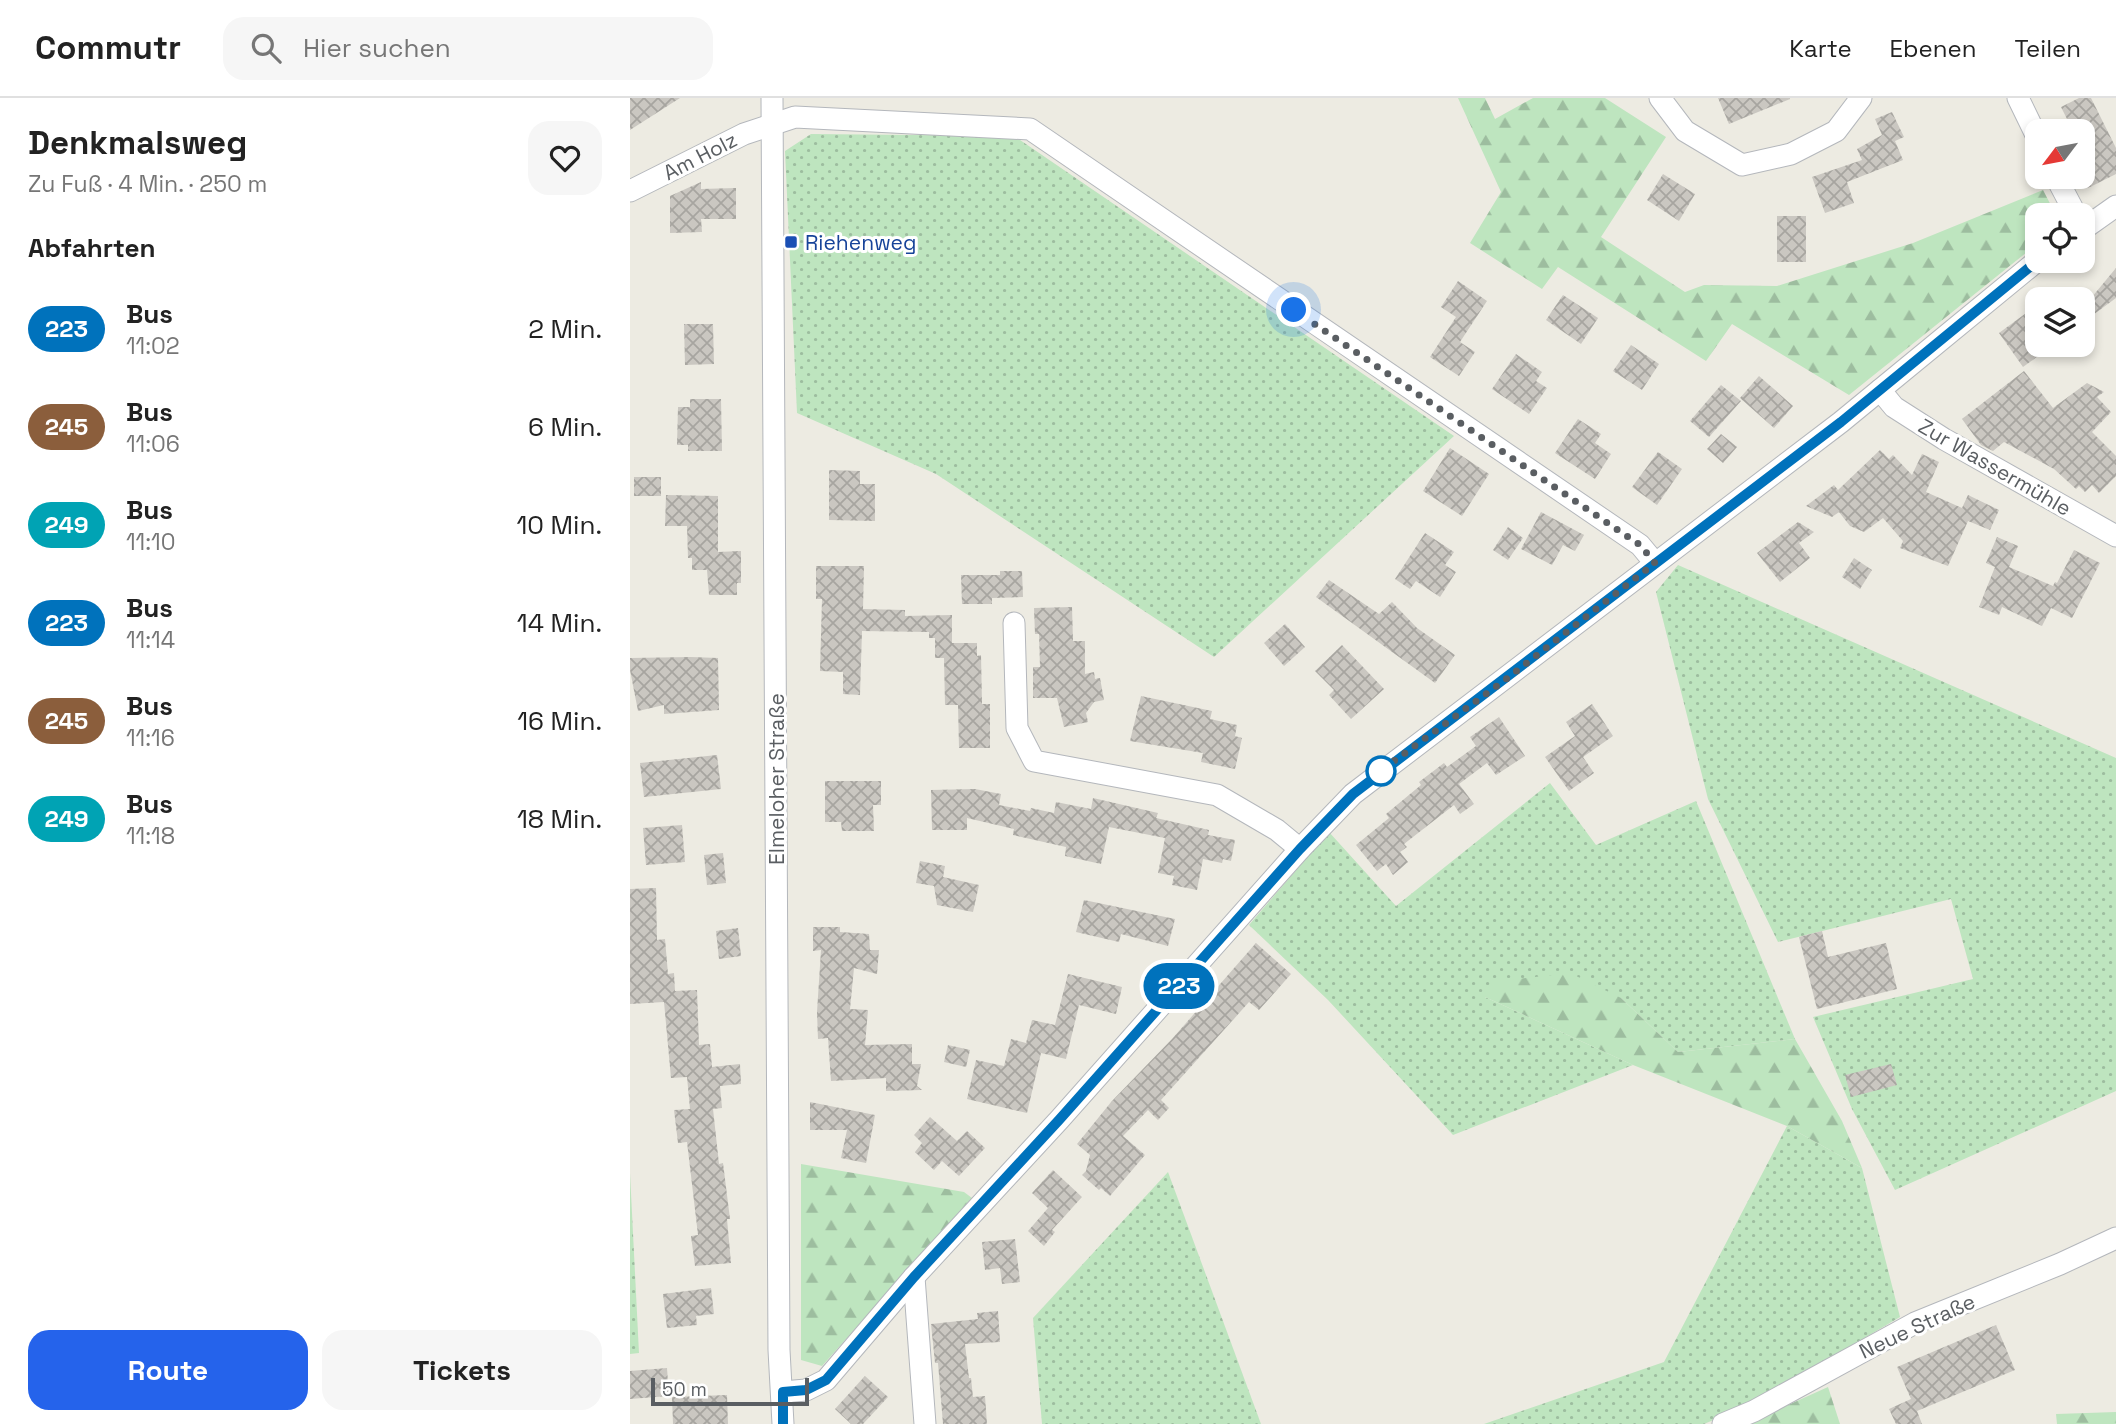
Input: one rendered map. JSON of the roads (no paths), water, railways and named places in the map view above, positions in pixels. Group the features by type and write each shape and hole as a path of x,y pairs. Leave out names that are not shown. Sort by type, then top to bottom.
{"street":[{"name":"Elmeloher Straße","path":"772,98 779,1336 783,1424"},
{"path":"1660,98 1685,131 1742,165 1791,154 1836,131 1861,98"},
{"path":"2018,98 2028,119"},
{"path":"772,130 795,117 1030,129 1640,545 1655,563"},
{"name":"Am Holz","path":"630,191 744,134 772,130"},
{"path":"2095,217 2116,206"},
{"path":"783,1392 806,1390 826,1380 914,1277 1059,1120 1300,849 1353,794 1881,390 2025,271"},
{"name":"Zur Wassermühle","path":"1881,390 1894,407 1934,432 2116,536"},
{"path":"1014,623 1017,728 1034,761 1217,795 1277,830 1300,849"},
{"name":"Neue Straße","path":"1723,1424 1754,1411 1915,1323 2060,1264 2116,1238"},
{"path":"914,1277 925,1424"}],"place":[{"name":"Riehenweg","path":"791,242"}]}
